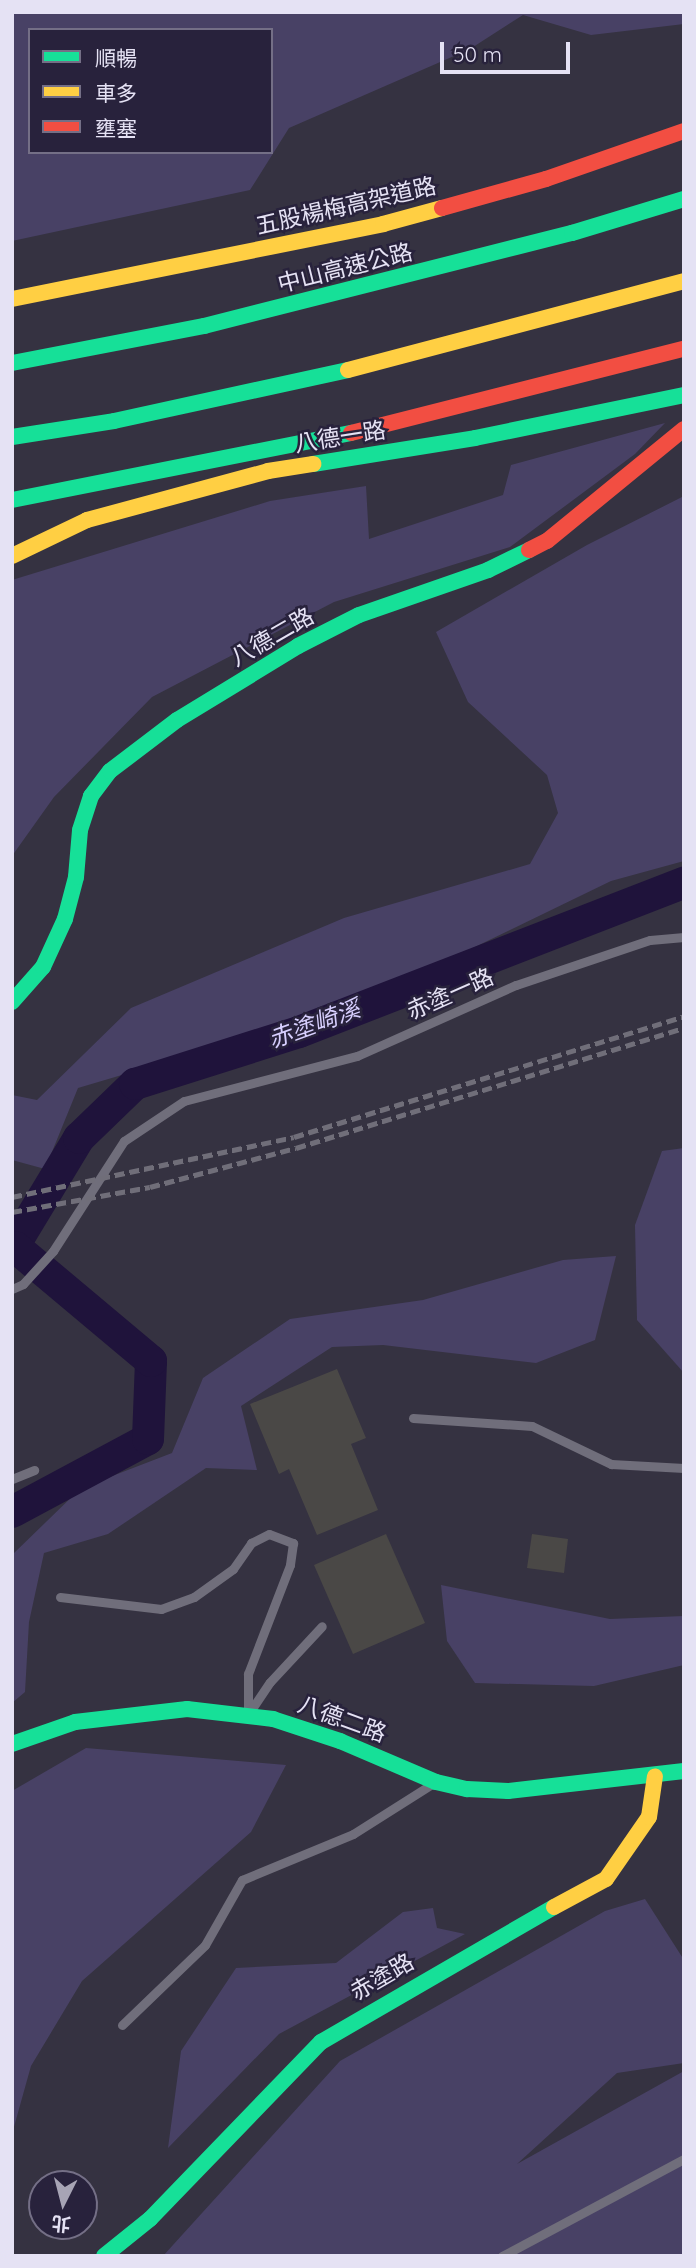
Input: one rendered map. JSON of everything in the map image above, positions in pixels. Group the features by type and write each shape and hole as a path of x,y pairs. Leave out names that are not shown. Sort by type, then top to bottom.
{"main road":[{"name":"五股楊梅高架道路","path":"12,299 383,224 546,179 684,131"},
{"name":"中山高速公路","path":"12,363 204,327 572,233 684,199"},
{"path":"12,437 114,421 347,370 684,281"},
{"path":"12,500 294,447 684,349"},
{"name":"八德一路","path":"12,556 88,520 268,471 475,438 684,395"},
{"name":"八德二路","path":"12,1002 43,967 65,919 84,819 91,796 110,771 177,720 298,646 359,615 488,570 547,541 684,429"},
{"name":"八德二路","path":"12,1744 75,1723 134,1712 187,1709 248,1715 340,1741 436,1782 508,1791 655,1776"},
{"path":"655,1776 684,1771"},
{"name":"赤塗路","path":"104,2256 150,2219 321,2042 479,1947 606,1879 649,1817 655,1776"}],"lane":[{"name":"赤塗一路","path":"12,1289 23,1284 53,1251 124,1141 184,1101 357,1056 516,985 650,940 684,937"},
{"path":"413,1418 532,1426 611,1464 684,1468"},
{"path":"12,1479 34,1470"},
{"path":"60,1597 161,1609 194,1597 223,1576 251,1543 269,1534 293,1543 290,1564 248,1674 248,1715"},
{"path":"248,1715 270,1682 322,1626"},
{"path":"122,2025 205,1945 242,1880 353,1834 436,1782"},
{"path":"502,2256 684,2159"}],"shaded area":[{"path":"12,12 684,12 684,24 591,35 523,15 470,49 289,128 273,153 273,28 28,28 28,154 273,154 250,190 12,241"},
{"path":"665,423 635,454 510,547 334,602 152,697 54,797 12,856 12,580 270,501 366,486 369,539 503,495 511,465"},
{"path":"684,496 684,861 611,881 351,1007 78,1088 45,1169 12,1160 12,1095 37,1100 131,1008 344,918 530,864 558,813 547,775 468,702 436,632 587,545"},
{"path":"684,1148 684,1373 637,1320 635,1225 662,1151"},
{"path":"616,1256 595,1340 536,1363 383,1345 332,1347 241,1406 257,1470 206,1468 108,1534 44,1553 29,1622 25,1692 12,1703 12,1555 81,1488 172,1453 203,1378 290,1319 423,1300 563,1260"},
{"path":"441,1585 610,1619 684,1616 684,1665 594,1686 475,1683 447,1641"},
{"path":"86,1748 286,1765 251,1832 82,1981 31,2066 12,2134 12,1791"},
{"path":"645,1899 684,1960 684,2063 617,2073 517,2164 684,2071 684,2256 163,2256 340,2061 605,1911"},
{"path":"433,1908 437,1928 465,1934 279,2034 168,2148 181,2051 236,1968 336,1963 403,1912"}],"building":[{"path":"337,1369 366,1438 351,1444 378,1510 317,1535 289,1469 279,1474 250,1404"},
{"path":"386,1534 425,1623 353,1654 314,1565"},
{"path":"532,1534 568,1539 564,1573 527,1568"}],"waterway":[{"name":"赤塗崎溪","path":"12,1249 79,1138 135,1084 299,1032 684,883"},
{"path":"12,1512 148,1439 151,1361 15,1247"}],"railway":[{"path":"12,1197 294,1137 684,1016"},
{"path":"12,1212 150,1187 296,1148 684,1028"}],"traffic: fast":[{"path":"12,363 204,326 572,233 684,199"},
{"path":"12,437 114,421 348,370"},
{"path":"313,464 475,438 684,395"},
{"path":"12,500 351,433"},
{"path":"12,1002 43,967 65,919 76,877 80,830 91,796 110,771 177,720 298,646 359,615 488,570 529,550"},
{"path":"12,1744 75,1722 187,1709 273,1719 340,1741 436,1782 467,1789 508,1791 684,1771"},
{"path":"104,2256 150,2219 321,2042 554,1907"}],"traffic: slow":[{"path":"12,299 383,224 442,208"},
{"path":"348,370 684,281"},
{"path":"12,556 87,520 268,471 313,464"},
{"path":"554,1907 606,1879 649,1817 655,1776"}],"traffic: jam":[{"path":"442,208 546,179 684,131"},
{"path":"351,433 684,349"},
{"path":"529,550 547,541 684,429"}]}
